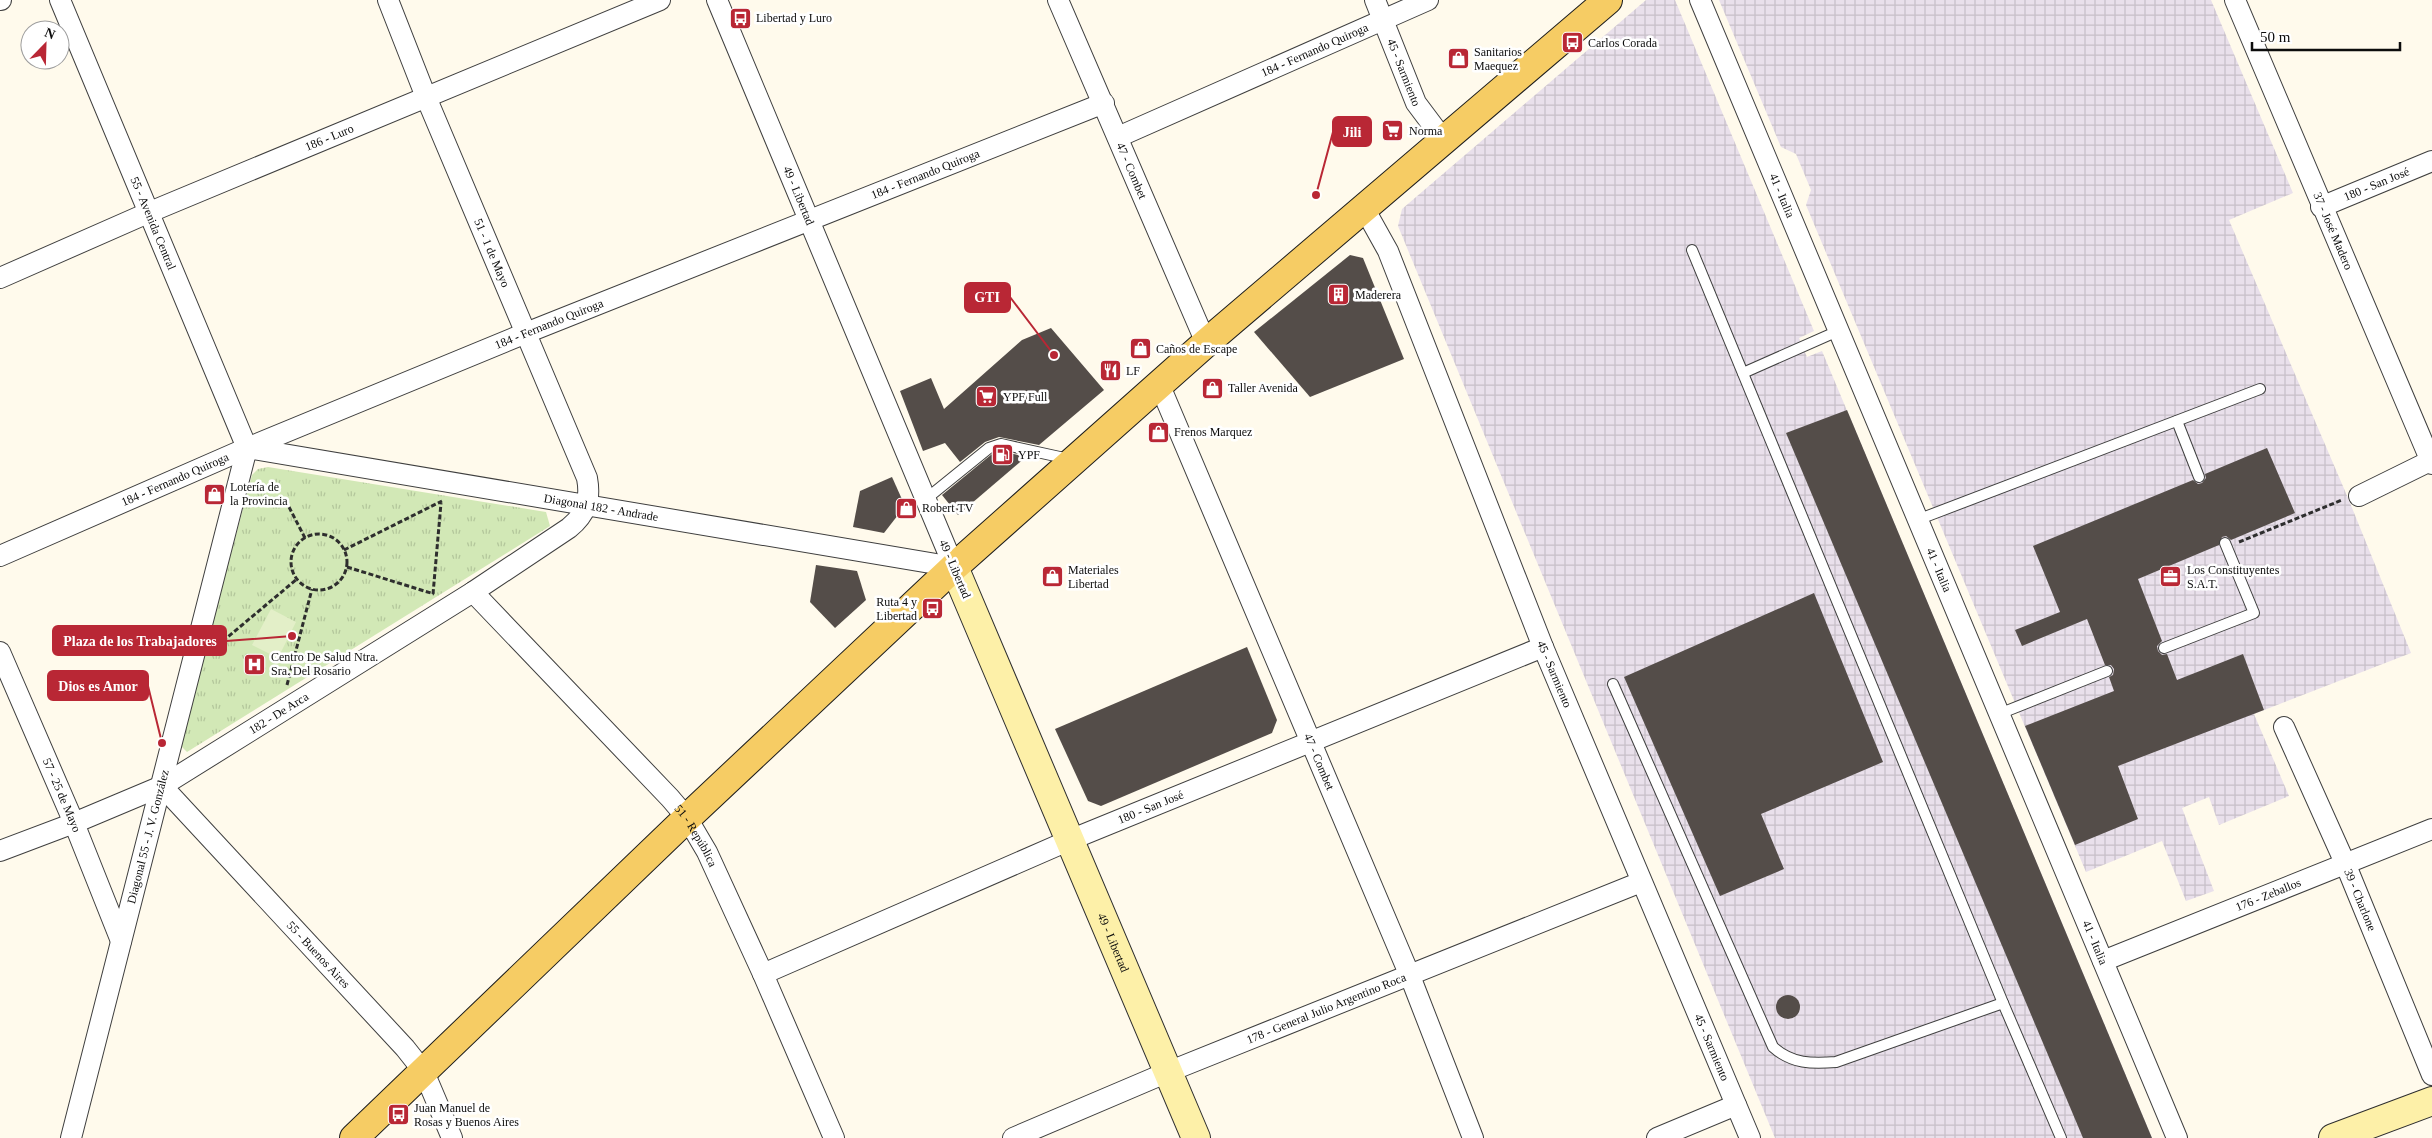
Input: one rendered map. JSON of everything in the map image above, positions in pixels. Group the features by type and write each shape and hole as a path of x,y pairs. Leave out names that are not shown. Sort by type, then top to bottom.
{"main road":[{"path":"354,1138 687,818 954,567 1160,386 1206,343 1608,0"}],"street":[{"name":"55 - Avenida Central","path":"60,0 247,448"},
{"name":"51 - 1 de Mayo","path":"388,0 426,97 587,478 589,491 587,506"},
{"name":"186 - Luro","path":"0,278 150,212 660,0"},
{"name":"49 - Libertad","path":"717,0 954,567 1196,1138"},
{"name":"47 - Combet","path":"1058,0 1206,343"},
{"name":"45 - Sarmiento","path":"1375,0 1416,103 1443,139"},
{"name":"184 - Fernando Quiroga","path":"1118,137 1428,0"},
{"name":"41 - Italia","path":"1700,0 2177,1138"},
{"name":"37 - José Madero","path":"2235,0 2321,207 2432,462"},
{"name":"184 - Fernando Quiroga","path":"0,556 247,448 526,333 1104,103"},
{"name":"180 - San José","path":"2321,207 2432,161"},
{"name":"45 - Sarmiento","path":"1364,208 1388,251 1543,647 1750,1138"},
{"name":"47 - Combet","path":"1160,386 1410,976 1473,1138"},
{"name":"Diagonal 182 - Andrade","path":"247,448 954,567"},
{"name":"Diagonal 55 - J. V. González","path":"72,1138 247,448"},
{"path":"2359,496 2432,462"},
{"name":"182 - De Arca","path":"0,851 74,823 162,786 280,714 569,528 581,518 587,506"},
{"name":"51 - República","path":"465,596 687,818 707,852 763,974 834,1138"},
{"name":"180 - San José","path":"763,974 1070,840 1543,647"},
{"name":"57 - 25 de Mayo","path":"0,652 74,823 121,941"},
{"name":"39 - Charlone","path":"2284,727 2345,863 2432,1075"},
{"name":"55 - Buenos Aires","path":"162,786 405,1048 424,1072 452,1138"},
{"name":"176 - Zeballos","path":"2103,961 2432,829"},
{"name":"178 - General Julio Argentino Roca","path":"1013,1138 1168,1072 1641,882"},
{"path":"2333,1138 2432,1101"},
{"path":"1657,1138 1736,1105"}],"lane":[{"path":"1692,250 2003,1003 2061,1138"},
{"path":"1743,374 1838,331"},
{"path":"1917,520 2260,389"},
{"path":"2177,421 2199,477"},
{"path":"926,499 989,448 1001,444 1075,461"},
{"path":"2164,648 2254,614 2226,545"},
{"path":"1999,714 2107,671"},
{"path":"1613,684 1774,1047 1782,1055 1796,1061 1814,1064 1836,1062 2003,1003"}],"path":[{"path":"344,550 441,502 456,484"},
{"path":"2226,545 2336,502 2359,496"},
{"path":"433,594 441,502"},
{"path":"289,507 305,538"},
{"path":"323,534 339,542 344,550 347,567 338,582 331,588 312,589 297,579 291,561 298,544 305,538 323,534"},
{"path":"347,567 433,594 465,596"},
{"path":"191,669 297,579"},
{"path":"280,714 312,589"}],"shaded area":[{"path":"1646,0 1675,0 1814,331 1799,338 1807,357 1822,351 2152,1138 1775,1138 1398,226 1402,209"},
{"path":"1719,0 2211,0 2293,193 2229,220 2348,498 2411,653 2254,714 2289,796 2219,825 2209,797 2182,808 2214,891 2186,901 2162,841 2086,872 1806,205 1811,190 1796,154 1781,147"}],"green space":[{"path":"268,467 546,512 550,526 187,752 180,745 252,475 258,469"},
{"path":"271,609 296,622 278,658 252,645"}],"building":[{"name":"Maderera","path":"1350,255 1363,258 1404,359 1310,397 1254,332"},
{"path":"1051,328 1104,390 1039,445 999,437 985,442 960,462 945,443 923,451 900,391 931,378 944,409 1022,340"},
{"path":"1847,410 2152,1138 2083,1138 1786,433"},
{"path":"2267,448 2295,513 2231,540 2226,536 2222,537 2219,545 2138,579 2162,641 2157,646 2158,651 2162,655 2167,654 2177,680 2243,654 2264,710 2118,766 2138,819 2075,845 2025,726 2114,691 2109,677 2113,675 2114,669 2111,665 2105,665 2087,619 2022,646 2015,630 2060,612 2033,546 2193,480 2198,484 2202,483 2206,478 2205,474"},
{"path":"1001,451 1026,457 958,515 942,495 992,454"},
{"path":"892,477 905,506 884,533 853,527 860,491"},
{"path":"816,565 857,571 866,600 835,628 810,602"},
{"path":"1814,593 1883,762 1761,814 1784,869 1720,896 1624,677"},
{"path":"1247,647 1277,720 1272,733 1101,806 1088,801 1055,729"},
{"path":"1788,995 1797,998 1800,1007 1797,1016 1788,1019 1779,1016 1776,1007 1779,998"}],"place":[{"name":"Libertad y Luro","path":"740,18"},
{"name":"Carlos Corada","path":"1572,43"},
{"name":"Sanitarios Maequez","path":"1458,59"},
{"name":"Norma","path":"1393,131"},
{"name":"Jili","path":"1316,195"},
{"name":"Maderera","path":"1339,295"},
{"name":"Caños de Escape","path":"1140,349"},
{"name":"GTI","path":"1054,355"},
{"name":"LF","path":"1110,371"},
{"name":"Taller Avenida","path":"1212,388"},
{"name":"YPF Full","path":"987,397"},
{"name":"Frenos Marquez","path":"1158,432"},
{"name":"YPF","path":"1002,455"},
{"name":"Lotería de la Provincia","path":"214,494"},
{"name":"Robert TV","path":"906,508"},
{"name":"Materiales Libertad","path":"1052,577"},
{"name":"Los Constituyentes S.A.T.","path":"2171,577"},
{"name":"Ruta 4 y Libertad","path":"933,609"},
{"name":"Plaza de los Trabajadores","path":"292,636"},
{"name":"Centro De Salud Ntra. Sra. Del Rosario","path":"255,664"},
{"name":"Dios es Amor","path":"162,743"},
{"name":"Juan Manuel de Rosas y Buenos Aires","path":"398,1115"}]}
